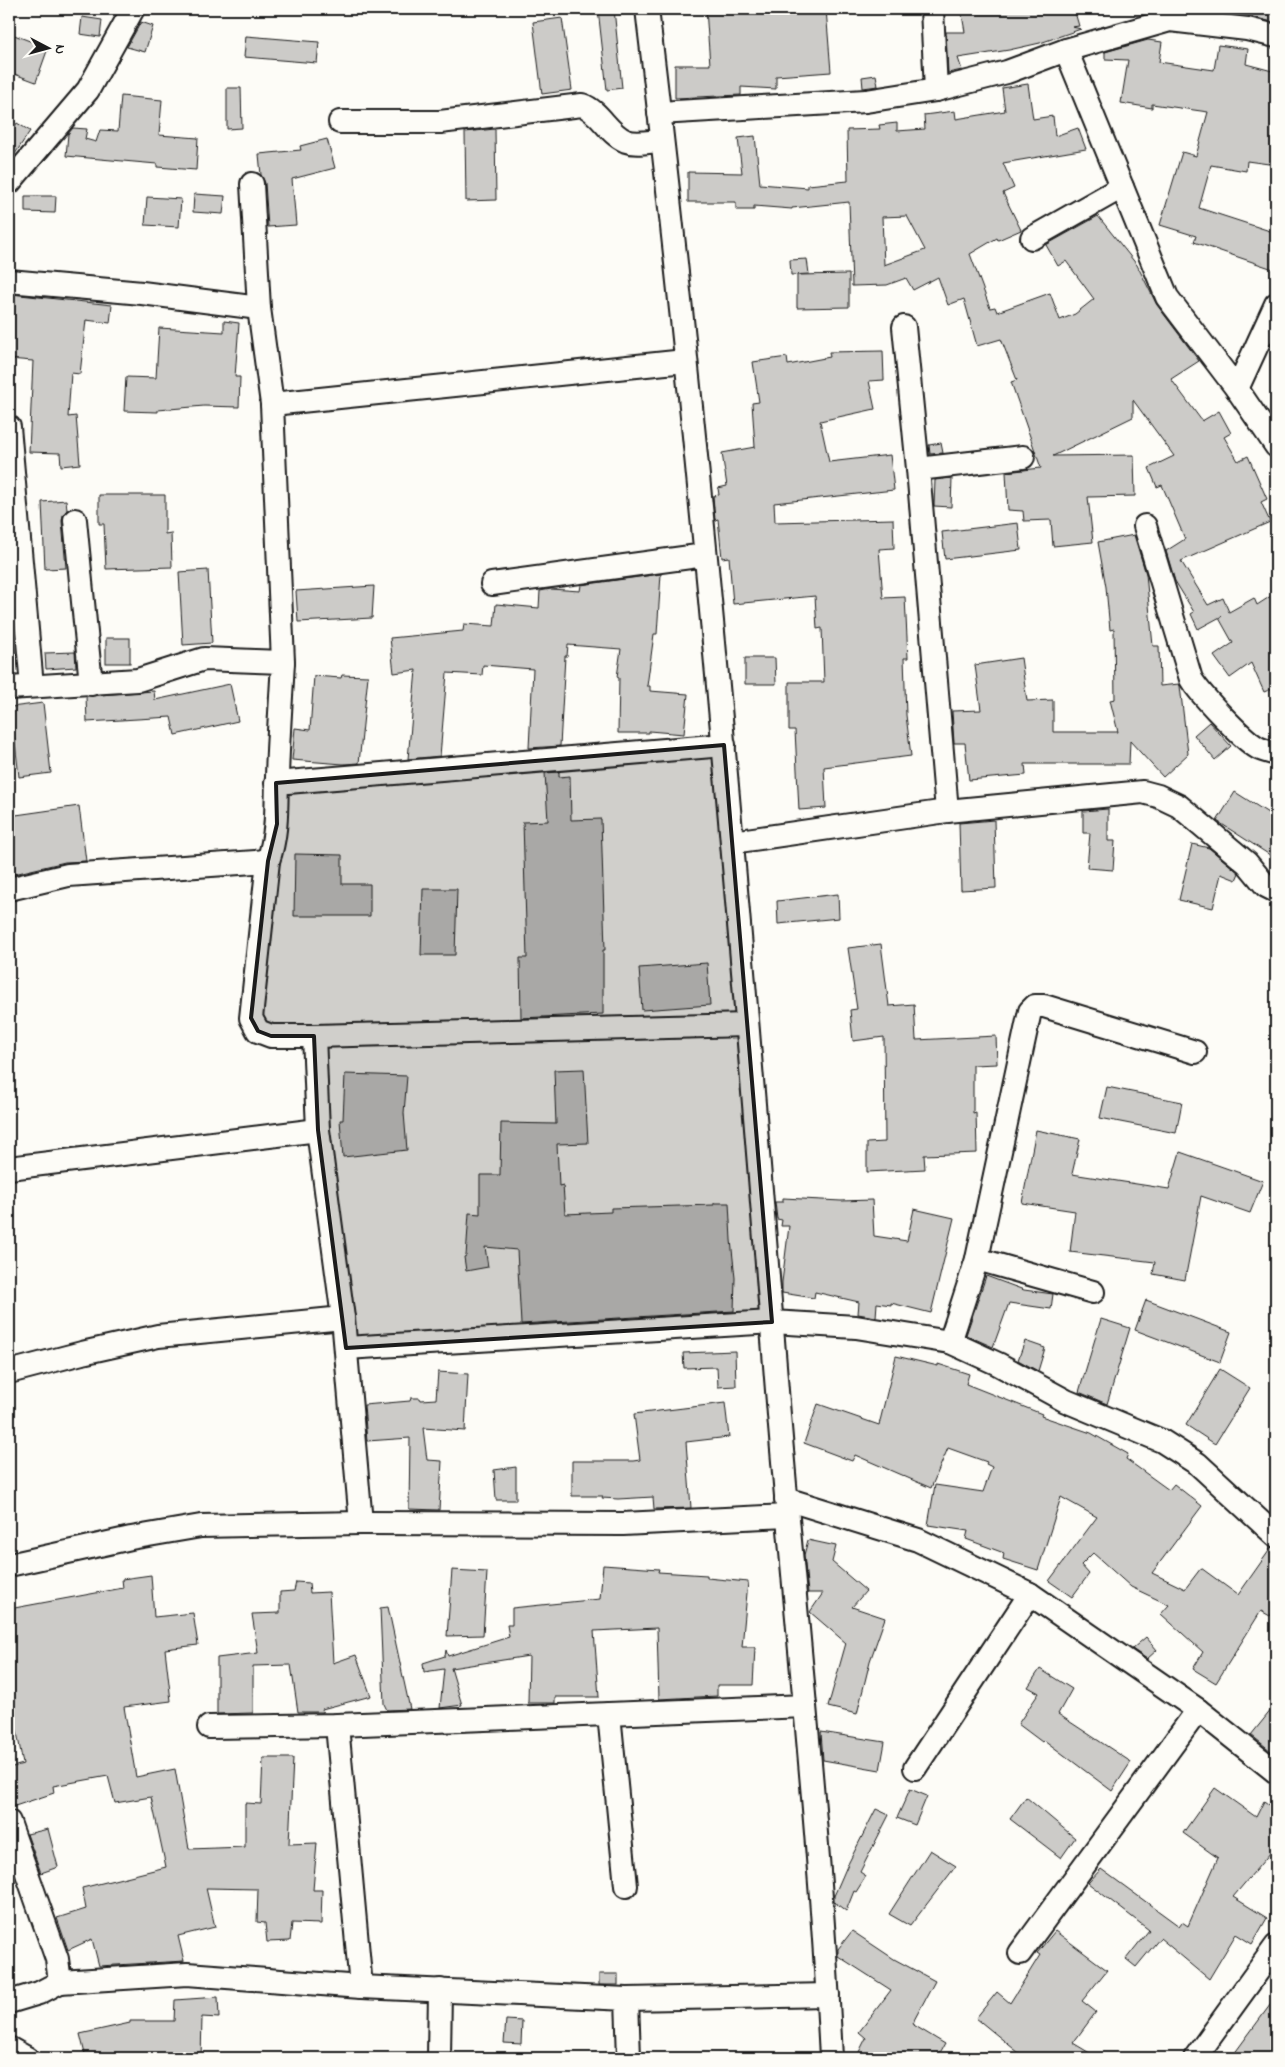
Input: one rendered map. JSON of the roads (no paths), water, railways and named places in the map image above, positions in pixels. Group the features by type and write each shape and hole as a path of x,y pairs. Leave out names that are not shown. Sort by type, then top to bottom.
{"street":[{"path":"9,183 88,90 133,9"},
{"path":"647,9 724,745 786,1508 819,1860 831,2058"},
{"path":"932,9 936,90"},
{"path":"659,113 866,101 936,90 1007,72 1172,14 1276,36"},
{"path":"1066,50 1168,296 1237,389 1276,446"},
{"path":"340,122 440,122 582,105 591,108 624,140 634,143 662,141"},
{"path":"252,184 259,308 272,404 283,662 276,783 277,824 273,848 268,861 252,1018 258,1031 271,1036 314,1036 748,1025"},
{"path":"1032,238 1122,187"},
{"path":"9,281 142,293 259,308"},
{"path":"1237,389 1276,304"},
{"path":"904,328 947,811"},
{"path":"272,404 685,361"},
{"path":"9,427 32,686"},
{"path":"918,469 1023,457"},
{"path":"76,520 91,684"},
{"path":"1145,526 1191,678 1197,690 1248,740 1258,748 1276,754"},
{"path":"492,584 705,554"},
{"path":"9,688 138,680 204,659 283,662"},
{"path":"276,783 724,745"},
{"path":"732,842 947,811 1143,792 1158,796 1179,806 1247,864 1266,886 1276,891"},
{"path":"9,889 68,875 268,861"},
{"path":"950,1342 977,1259 1030,1011 1035,1006 1044,1006 1195,1052"},
{"path":"314,1036 318,1130 343,1318 362,1523"},
{"path":"9,1168 318,1130"},
{"path":"977,1259 1093,1292"},
{"path":"9,1372 158,1336 343,1318"},
{"path":"346,1348 772,1322 856,1327 950,1342 998,1364 1066,1401 1162,1441 1198,1464 1276,1536"},
{"path":"9,1565 132,1538 201,1526 362,1523 623,1524 786,1508 918,1540 1030,1594 1198,1710 1276,1772"},
{"path":"915,1768 1030,1594"},
{"path":"209,1727 338,1725 805,1706"},
{"path":"1020,1953 1198,1710"},
{"path":"609,1714 626,1886"},
{"path":"338,1725 361,1987"},
{"path":"9,1822 57,1959 60,1982"},
{"path":"1195,2058 1276,1946"},
{"path":"9,2002 39,1993 60,1982 187,1974 361,1987 627,1999 828,1995"},
{"path":"439,2058 440,1990"},
{"path":"627,1999 628,2058"},
{"path":"9,2048 27,2058"}]}
